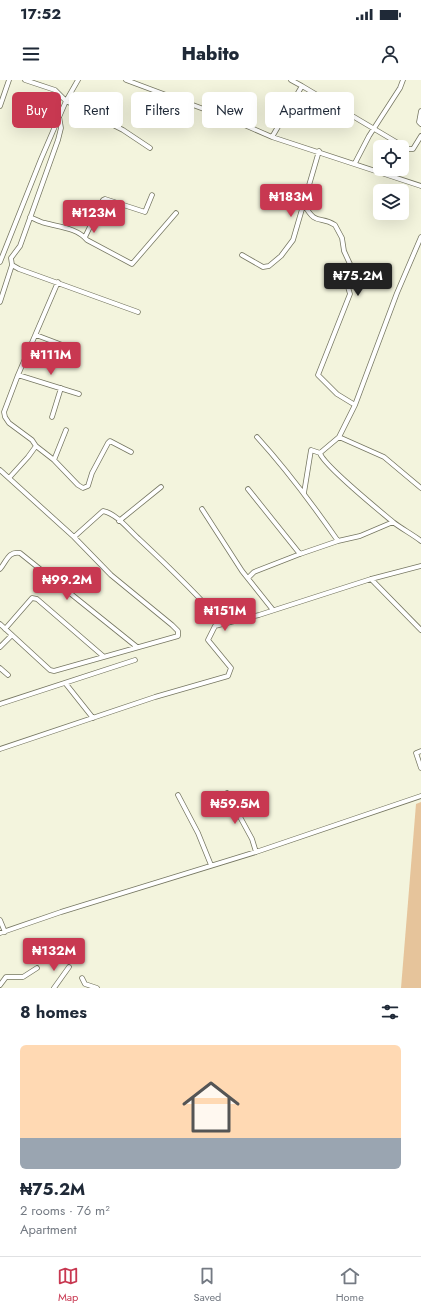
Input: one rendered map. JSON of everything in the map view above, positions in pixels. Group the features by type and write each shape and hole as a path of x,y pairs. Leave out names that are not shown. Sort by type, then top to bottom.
{"street":[{"path":"0,106 9,80"},
{"path":"25,80 55,90 66,101 123,130 150,148"},
{"path":"61,112 78,80"},
{"path":"126,80 233,120 272,137 319,151 421,186"},
{"path":"293,80 410,150 413,149 421,136"},
{"path":"354,163 400,88 403,80"},
{"path":"272,137 302,86"},
{"path":"421,111 419,122 421,124"},
{"path":"0,262 54,128"},
{"path":"0,302 12,265 11,258 20,246 61,128"},
{"path":"242,256 263,267 269,266 281,256 293,240 319,151"},
{"path":"85,237 103,200 106,199 145,212 152,195"},
{"path":"304,204 309,214 315,219 335,225 342,238 344,251 350,260 350,264 344,274 350,294 318,375 337,394 355,405"},
{"path":"30,217 44,223 68,229 132,264 176,213"},
{"path":"320,453 338,437 355,405 397,293 421,237"},
{"path":"12,265 19,269 138,312"},
{"path":"58,282 18,374 4,412 5,417 9,423 32,440 36,446 54,460 78,485 84,488 88,486 92,473 110,441 131,452"},
{"path":"36,335 73,349"},
{"path":"18,374 79,394"},
{"path":"52,416 61,388"},
{"path":"54,460 66,430"},
{"path":"257,437 304,493 338,541"},
{"path":"338,437 384,457 421,488"},
{"path":"9,478 36,446"},
{"path":"304,493 311,450 320,453"},
{"path":"320,453 320,456 332,469 393,522 421,540"},
{"path":"0,470 74,537 111,575 172,625 178,631 178,636 54,671 50,670 0,624"},
{"path":"119,521 161,487"},
{"path":"248,489 300,554"},
{"path":"202,509 242,571 249,577 273,610"},
{"path":"74,537 103,511 119,521 182,579 223,624"},
{"path":"249,577 254,572 300,554 338,541 360,536 393,522"},
{"path":"0,569 10,555 20,553 137,647"},
{"path":"0,750 155,696 228,676 231,668 208,640 215,626 273,610 371,579 421,566"},
{"path":"371,579 421,630"},
{"path":"5,629 32,598 37,599 103,656"},
{"path":"0,647 12,636"},
{"path":"0,704 66,684 135,660"},
{"path":"0,668 8,675"},
{"path":"66,684 93,718"},
{"path":"421,750 416,753 421,768"},
{"path":"227,793 252,839 256,852"},
{"path":"178,795 198,833 211,865"},
{"path":"0,933 256,852 421,796"},
{"path":"0,920 5,932"},
{"path":"54,988 69,967"},
{"path":"0,985 6,977 21,978 37,968"},
{"path":"82,978 82,982 85,984 97,988"}],"shaded area":[{"path":"421,802 421,988 401,988 416,804"}]}
